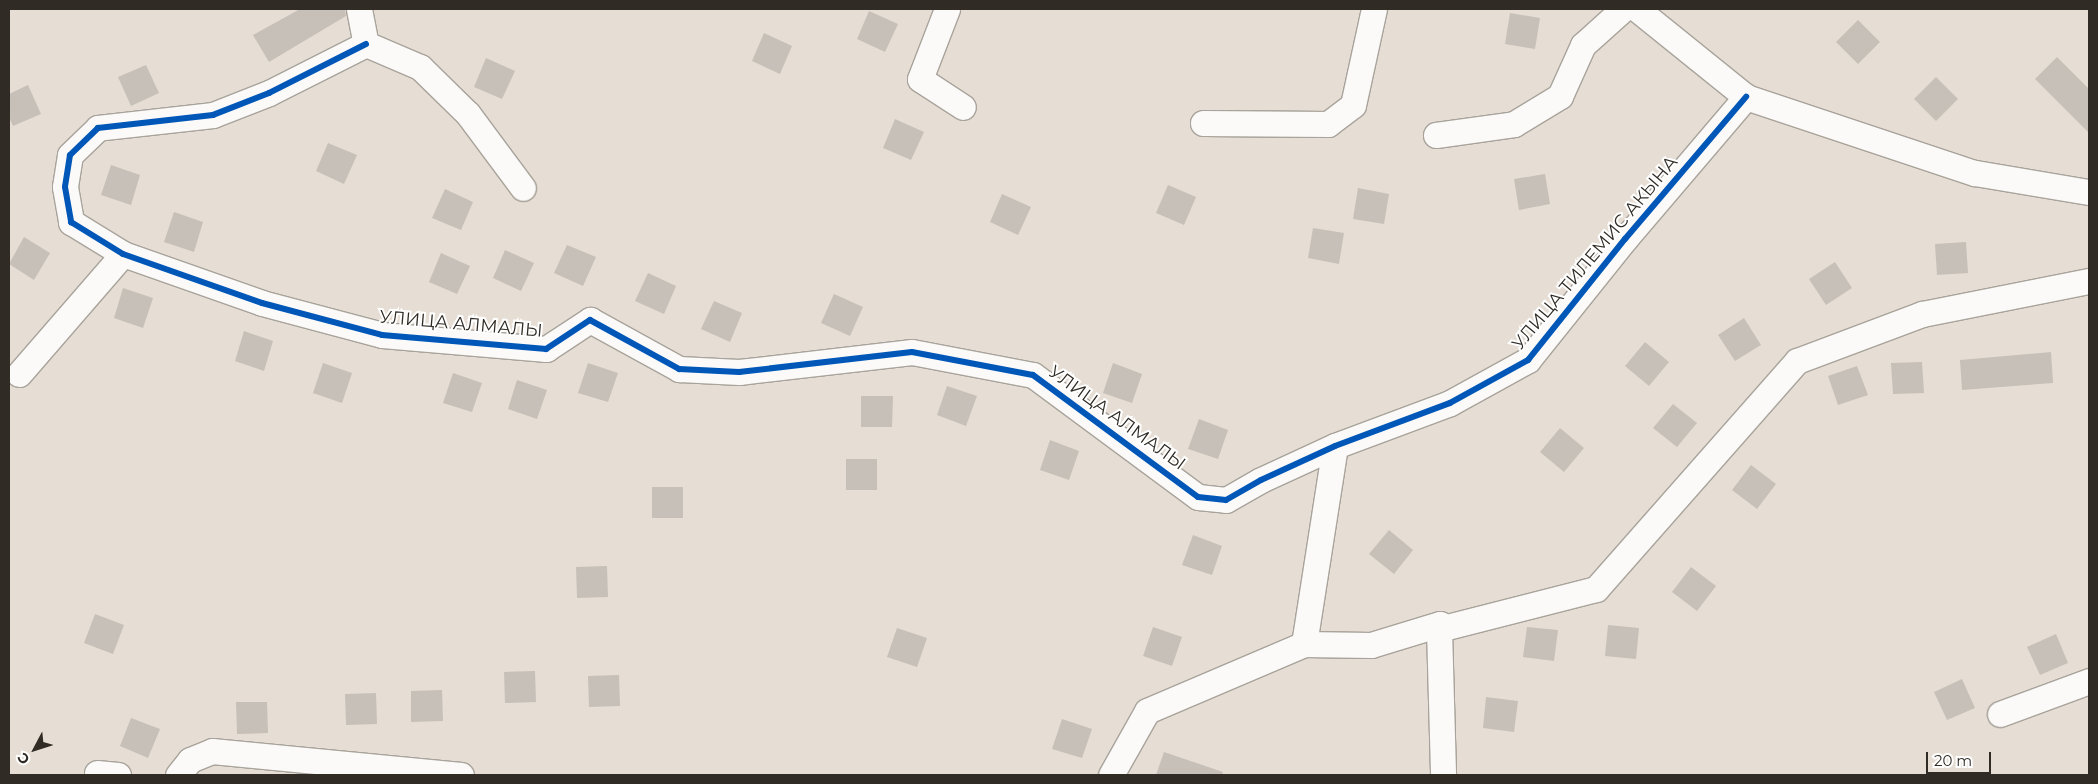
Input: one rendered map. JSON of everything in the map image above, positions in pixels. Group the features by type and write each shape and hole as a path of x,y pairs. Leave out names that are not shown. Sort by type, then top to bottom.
{"street":[{"path":"359,9 366,44 420,67 468,114 523,188"},
{"path":"947,9 920,79 963,107"},
{"path":"1203,123 1328,124 1353,105 1374,9"},
{"path":"1436,135 1514,124 1560,96 1583,45 1623,9"},
{"path":"1637,9 1746,97 1976,173 2089,192"},
{"name":"УЛИЦА АЛМАЛЫ","path":"366,44 269,93 213,116 98,128 70,156 65,187 72,222 123,254 262,303 382,335 546,349 590,320 679,369 739,372 912,352 1033,375 1198,497 1226,500 1261,480 1335,446"},
{"name":"УЛИЦА ТИЛЕМИС АКЫНА","path":"1335,446 1450,403 1528,360 1625,239 1746,97"},
{"path":"19,374 123,254"},
{"path":"1438,629 1596,589 1797,361 1922,314 2089,281"},
{"path":"1304,644 1335,446"},
{"path":"1112,775 1147,711 1304,644 1371,645 1440,624 1438,629 1443,775"},
{"path":"2000,714 2089,681"},
{"path":"178,775 190,760 212,751 461,775"}],"building":[{"path":"300,9 345,9 346,16 269,62 253,35"},
{"path":"869,11 898,24 885,52 857,39"},
{"path":"1510,13 1540,18 1535,49 1505,44"},
{"path":"1858,20 1880,42 1858,64 1836,42"},
{"path":"764,33 792,46 780,74 752,61"},
{"path":"2057,57 2089,89 2089,133 2035,79"},
{"path":"486,58 515,71 502,99 474,87"},
{"path":"146,65 159,93 131,106 118,77"},
{"path":"1936,77 1958,99 1936,121 1914,99"},
{"path":"28,85 41,114 13,126 9,117 9,94"},
{"path":"895,119 924,132 911,160 883,148"},
{"path":"328,143 357,155 344,184 316,171"},
{"path":"111,165 140,175 131,205 101,195"},
{"path":"1545,174 1550,204 1519,210 1514,179"},
{"path":"1168,185 1196,197 1184,225 1156,213"},
{"path":"1358,188 1389,194 1384,224 1353,219"},
{"path":"445,189 473,202 461,230 432,218"},
{"path":"1002,194 1031,207 1018,235 990,222"},
{"path":"174,212 203,222 194,252 164,242"},
{"path":"1313,228 1344,233 1339,264 1308,258"},
{"path":"24,237 50,253 34,280 9,264"},
{"path":"1966,242 1968,273 1937,275 1935,244"},
{"path":"567,245 596,257 583,286 554,273"},
{"path":"505,250 534,263 521,291 493,278"},
{"path":"441,253 470,266 457,294 429,282"},
{"path":"1835,262 1852,288 1826,305 1809,279"},
{"path":"648,273 676,286 664,314 635,301"},
{"path":"123,288 153,298 143,328 114,318"},
{"path":"834,294 863,307 850,336 821,323"},
{"path":"714,301 742,313 730,342 701,329"},
{"path":"1744,318 1761,345 1735,361 1718,335"},
{"path":"244,331 273,341 264,371 235,361"},
{"path":"1645,342 1669,362 1649,386 1625,366"},
{"path":"2051,352 2053,383 1962,390 1960,360"},
{"path":"1922,362 1924,393 1893,394 1891,363"},
{"path":"323,363 352,373 342,403 313,393"},
{"path":"588,363 618,373 608,402 578,393"},
{"path":"1113,363 1142,374 1132,403 1103,393"},
{"path":"1857,366 1868,395 1838,405 1828,376"},
{"path":"453,373 482,383 472,412 443,403"},
{"path":"517,380 547,390 537,419 508,409"},
{"path":"947,386 977,396 966,426 937,415"},
{"path":"861,396 893,396 892,427 861,427"},
{"path":"1673,404 1697,423 1677,447 1653,428"},
{"path":"1199,419 1228,430 1218,459 1188,449"},
{"path":"1560,428 1584,448 1564,472 1540,452"},
{"path":"1050,440 1079,451 1069,480 1040,470"},
{"path":"846,459 877,459 877,490 846,490"},
{"path":"1751,465 1776,484 1757,509 1732,490"},
{"path":"652,487 683,487 683,518 652,518"},
{"path":"1389,530 1413,550 1394,574 1369,554"},
{"path":"1193,535 1222,546 1212,575 1182,565"},
{"path":"607,566 608,597 577,598 576,567"},
{"path":"1691,567 1716,586 1697,611 1672,592"},
{"path":"95,614 124,625 113,654 84,643"},
{"path":"1608,625 1639,628 1636,659 1605,656"},
{"path":"1153,627 1182,637 1172,666 1143,656"},
{"path":"1527,627 1558,630 1554,661 1523,657"},
{"path":"897,628 927,638 917,667 887,657"},
{"path":"2056,634 2068,663 2040,675 2027,647"},
{"path":"535,671 536,702 505,703 504,672"},
{"path":"619,675 620,706 589,707 588,676"},
{"path":"1962,679 1975,708 1947,720 1934,692"},
{"path":"442,690 443,721 411,722 411,691"},
{"path":"376,693 377,724 346,725 345,694"},
{"path":"1486,697 1518,701 1514,732 1483,728"},
{"path":"236,702 267,702 268,733 237,734"},
{"path":"131,718 160,729 148,758 120,746"},
{"path":"1062,719 1092,729 1082,758 1052,749"},
{"path":"1164,752 1223,772 1222,775 1156,775"}],"cycle path":[{"path":"366,44 269,93 213,115 98,128 70,155 65,187 71,222 123,254 262,303 382,335 546,349 590,320 679,369 739,372 912,352 1033,375 1198,497 1226,500 1261,480 1335,446 1450,403 1528,360 1625,239 1746,97"}]}
